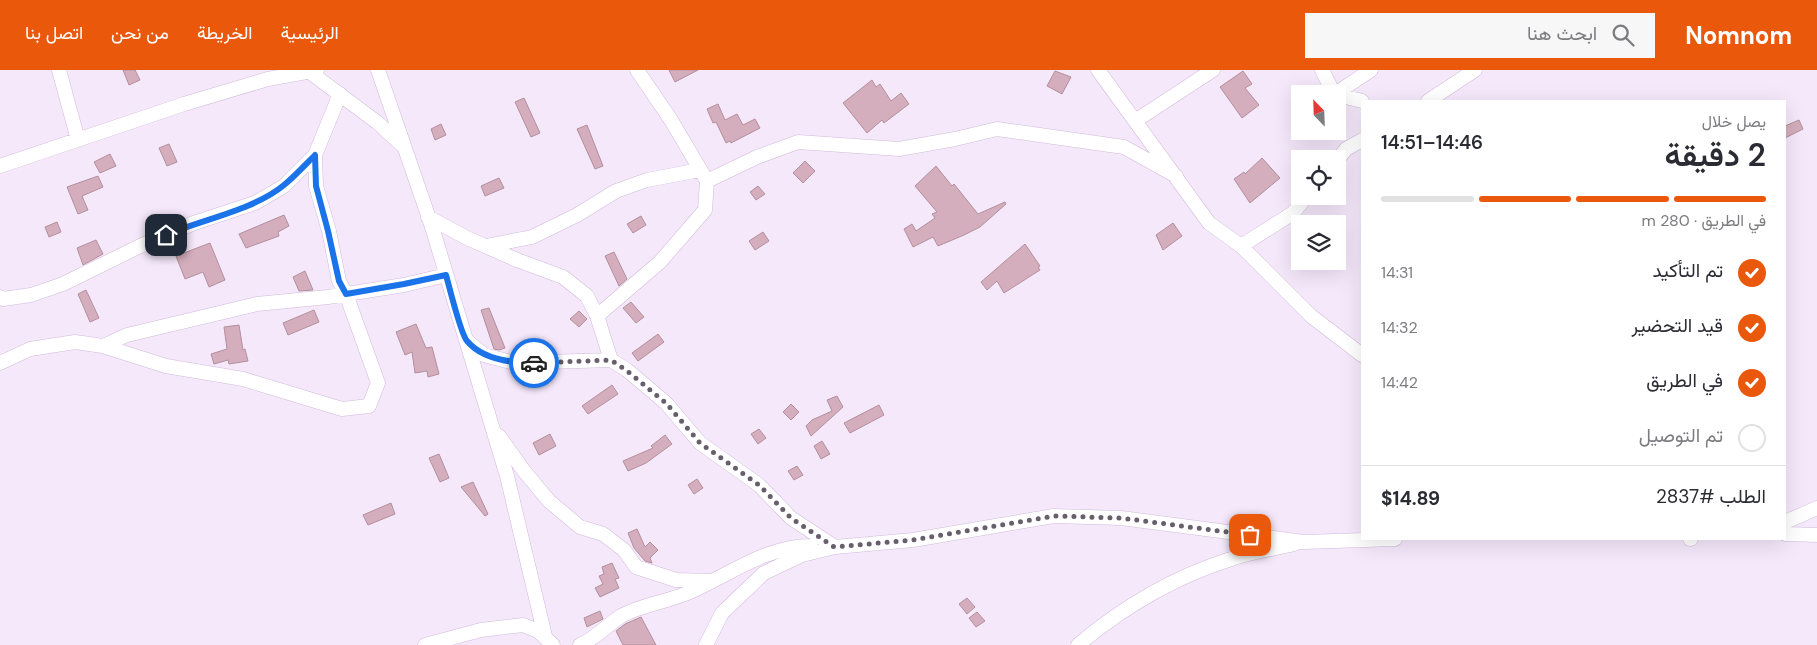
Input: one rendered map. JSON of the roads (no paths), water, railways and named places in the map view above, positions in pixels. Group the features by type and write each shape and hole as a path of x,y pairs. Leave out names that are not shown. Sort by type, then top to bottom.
{"street":[{"path":"59,70 78,140"},
{"path":"0,166 184,104 259,81 311,70 378,123 404,147"},
{"path":"378,70 428,217 466,340 507,476 552,642"},
{"path":"597,316 660,262 705,210 704,175 671,120 637,70"},
{"path":"1098,70 1209,222 1242,246 1311,316 1361,354"},
{"path":"1135,121 1213,70"},
{"path":"1322,70 1330,85"},
{"path":"1346,87 1371,70"},
{"path":"1430,100 1475,70"},
{"path":"0,297 3,299 31,295 63,284 138,247 194,223 255,203 284,186 315,155 340,94"},
{"path":"1346,97 1361,101"},
{"path":"486,246 532,237 577,215 616,191 647,180 704,175 798,142 899,149 997,129 1124,147 1176,176"},
{"path":"1346,150 1361,141"},
{"path":"0,363 30,349 75,342 103,346 166,366 243,380 342,410 369,406 378,383 346,294 339,281 316,186 315,155"},
{"path":"1242,246 1293,213 1300,205"},
{"path":"428,217 486,246 564,278 587,296 597,316 604,345 611,360 666,403 700,443 759,485 791,518 834,547"},
{"path":"103,346 127,334 257,304 346,294 446,275"},
{"path":"466,340 484,354 515,363 611,360"},
{"path":"491,424 524,471 549,501 580,527 603,534 624,550 636,567 676,580 712,581"},
{"path":"1786,522 1817,508"},
{"path":"580,645 622,616 688,593 738,566 770,554 802,546 834,547 913,540 1054,516 1121,518 1304,542 1365,540"},
{"path":"1786,534 1817,535"},
{"path":"1078,645 1162,586 1231,559 1304,542"},
{"path":"706,645 722,614 764,573 802,555 834,547"},
{"path":"425,645 481,630 523,625 538,631 552,642"}]}
